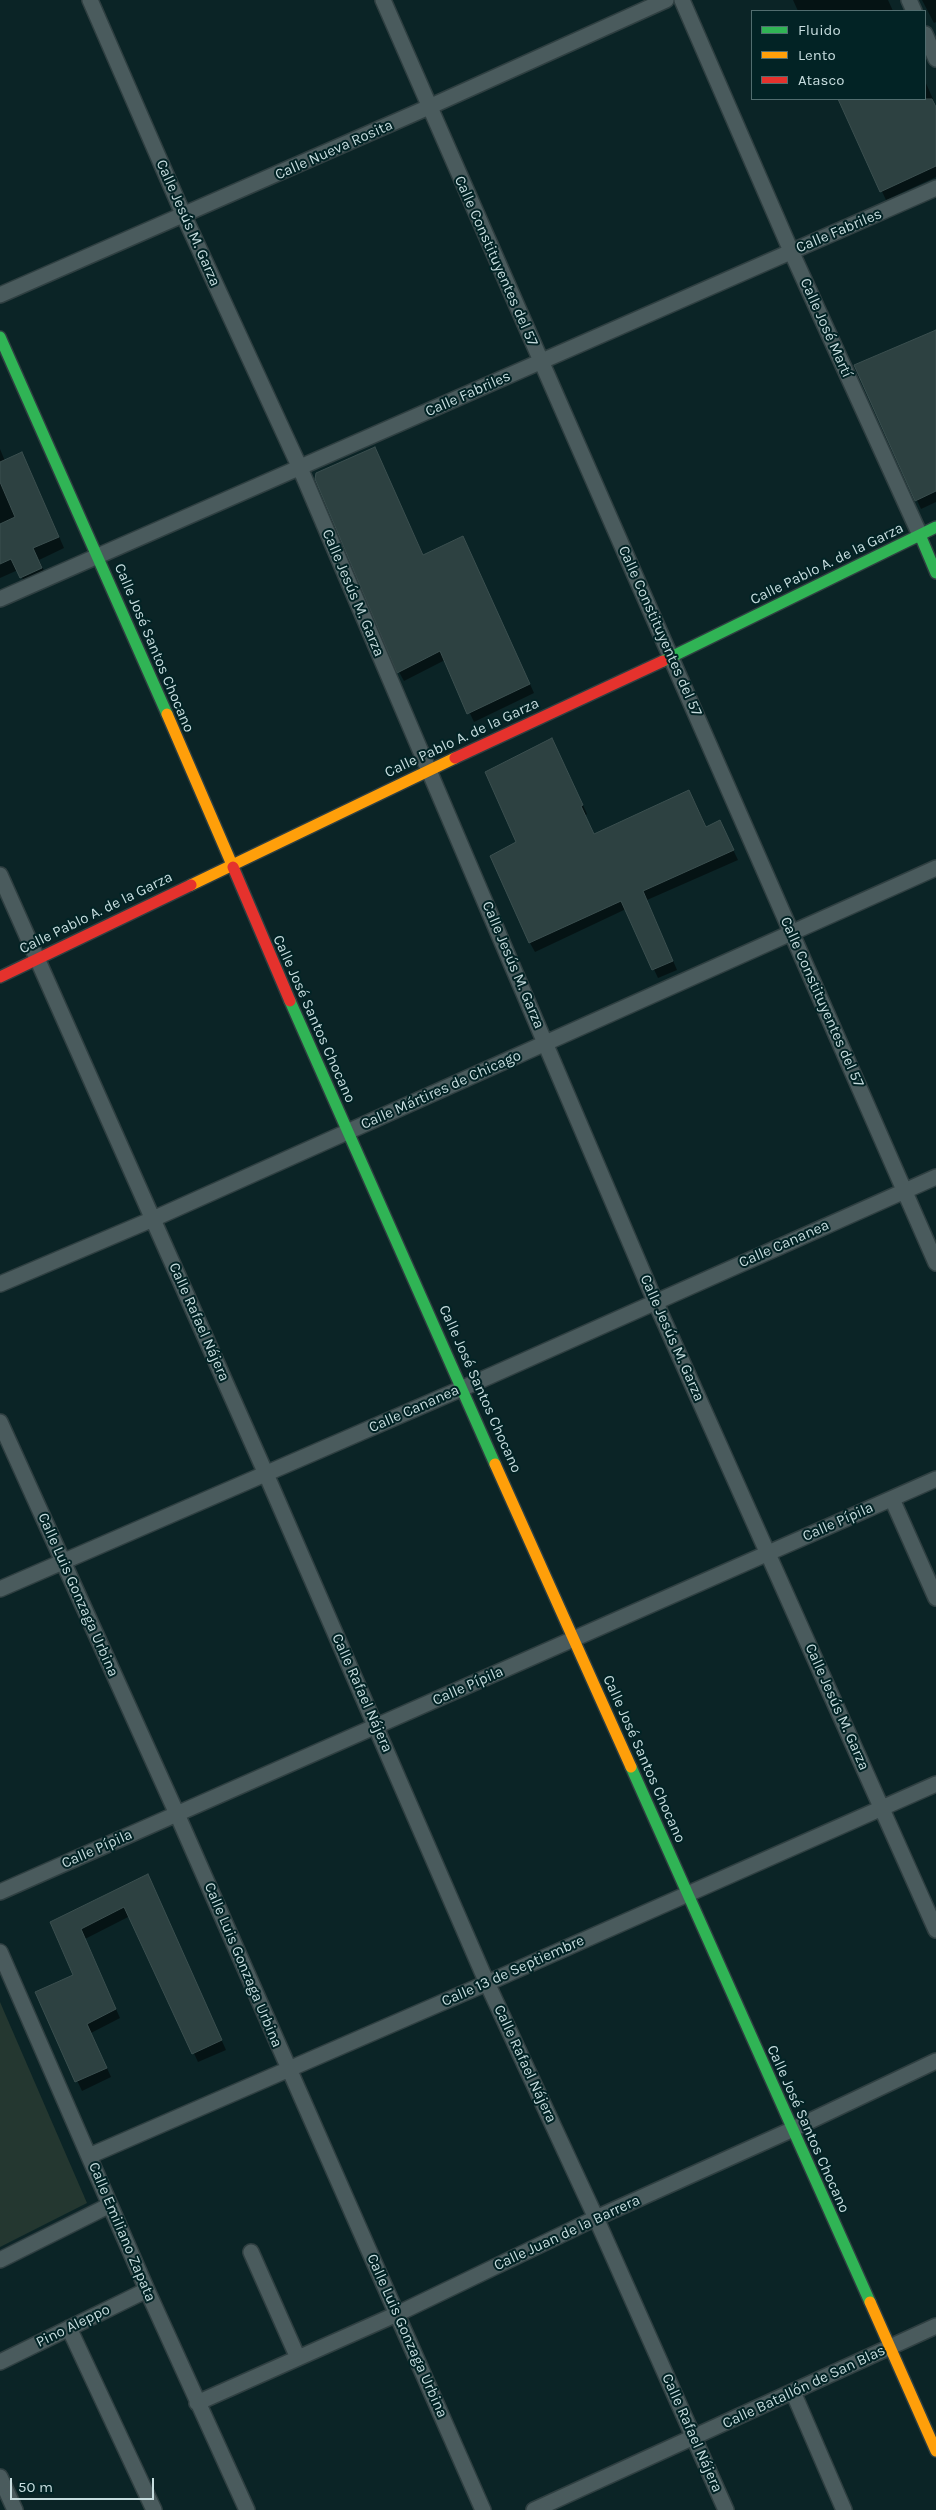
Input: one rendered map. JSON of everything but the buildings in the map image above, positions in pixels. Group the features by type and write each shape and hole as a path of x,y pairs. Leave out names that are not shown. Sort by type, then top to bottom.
{"street":[{"name":"Calle Jesús M. Garza","path":"90,0 184,216 300,468 655,1301 936,1930"},
{"name":"Calle Constituyentes del 57","path":"383,0 936,1263"},
{"name":"Calle Nueva Rosita","path":"0,295 429,108 666,0"},
{"name":"Calle José Martí","path":"682,0 936,573"},
{"path":"926,36 936,59"},
{"name":"Calle Fabriles","path":"0,599 936,188"},
{"name":"Calle José Santos Chocano","path":"0,337 98,556 230,865 348,1132 575,1639 888,2348 936,2451"},
{"name":"Calle Pablo A. de la Garza","path":"0,977 429,770 671,657 936,527"},
{"name":"Calle Mártires de Chicago","path":"0,1284 153,1219 936,868"},
{"name":"Calle Rafael Nájera","path":"0,875 266,1474 488,1983 596,2218 726,2510"},
{"name":"Calle Cananea","path":"0,1589 463,1388 936,1177"},
{"name":"Calle Luis Gonzaga Urbina","path":"0,1422 177,1814 483,2510"},
{"name":"Calle Pípila","path":"0,1892 936,1479"},
{"path":"892,1499 936,1598"},
{"name":"Calle 13 de Septiembre","path":"88,2156 488,1983 936,1784"},
{"name":"Calle Emiliano Zapata","path":"0,1952 197,2403 247,2510"},
{"name":"Calle Juan de la Barrera","path":"197,2403 397,2314 596,2218 792,2130 936,2061"},
{"path":"0,2260 110,2205"},
{"path":"251,2252 298,2358"},
{"name":"Pino Aleppo","path":"0,2362 147,2290"},
{"name":"Calle Batallón de San Blas","path":"534,2510 936,2326"},
{"path":"69,2328 154,2510"},
{"path":"793,2392 844,2510"},
{"path":"0,2477 9,2505"}],"green space":[{"path":"0,2002 87,2203 0,2247"}],"traffic: fast":[{"path":"0,337 167,714"},
{"path":"663,661 936,527"},
{"path":"920,535 936,573"},
{"path":"290,1001 495,1464"},
{"path":"631,1767 870,2302"}],"traffic: slow":[{"path":"167,714 233,867"},
{"path":"191,885 455,758"},
{"path":"495,1464 631,1767"},
{"path":"870,2302 936,2451"}],"traffic: jam":[{"path":"455,758 663,661"},
{"path":"233,867 290,1001"},
{"path":"0,977 191,885"}]}
